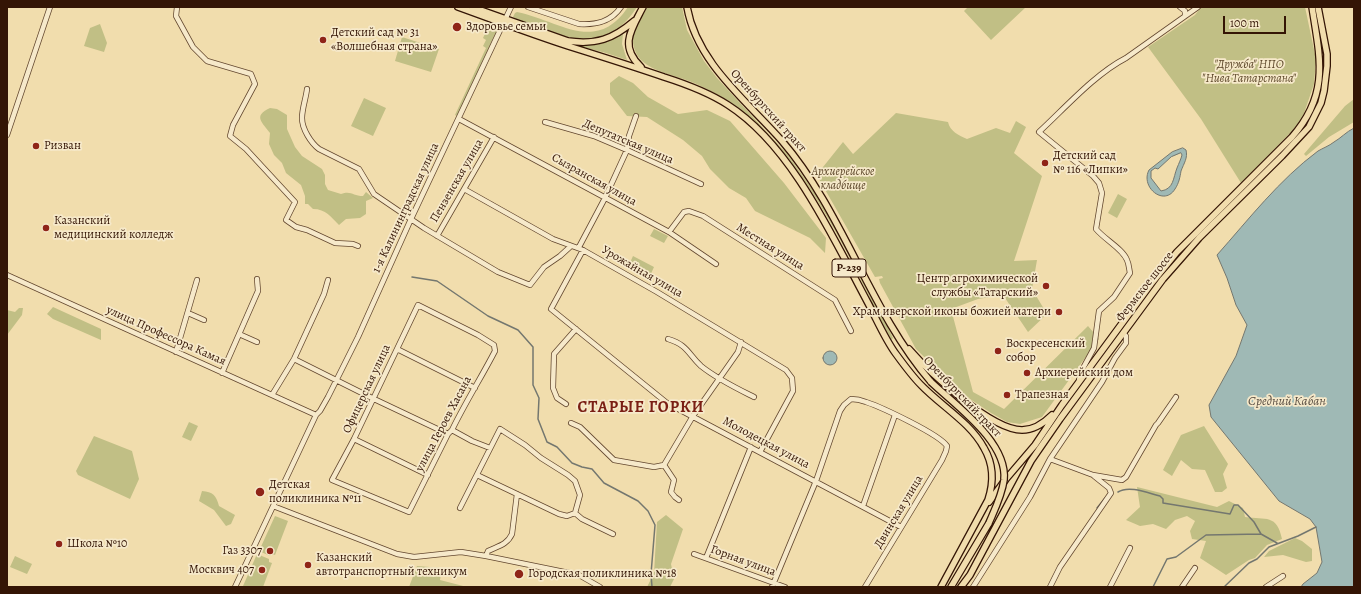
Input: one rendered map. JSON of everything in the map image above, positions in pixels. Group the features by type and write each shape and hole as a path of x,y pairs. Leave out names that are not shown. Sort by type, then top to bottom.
{"main road":[{"path":"458,7 568,41 581,43 592,42 613,36 634,21"},
{"path":"472,7 480,8 504,21"},
{"path":"642,7 634,21 629,35 629,49 632,57 643,69"},
{"name":"Оренбургский тракт","path":"687,7 692,29 698,42 722,77 782,141 818,190 895,332 915,364 931,382 985,433 995,446 1002,465 1004,479 999,501 989,524 951,587"},
{"name":"Фермское шоссе","path":"981,514 1006,479 1035,445 1062,405 1151,284 1178,252 1292,137 1306,120 1315,99 1320,76 1320,55 1312,7"},
{"name":"Фермское шоссе","path":"961,587 970,575 1031,461 1163,279 1200,238 1309,127 1321,103 1327,66 1327,54 1318,7"},
{"name":"Оренбургский тракт","path":"504,21 567,46 643,69 689,85 710,95 729,106 756,128 793,171 818,211 894,352 920,385 967,427 984,447 991,464 992,484 988,500 941,587"},
{"name":"Оренбургский тракт","path":"895,332 931,373 953,392 995,421 1008,427 1022,430 1045,422 1062,405"}],"street":[{"path":"7,135 50,7"},
{"path":"177,7 176,16 193,47 207,60 251,74 255,84 233,125 230,136 246,149 295,202 286,220 296,227 307,230 335,243 353,244 358,246"},
{"name":"1-я Калининградская улица","path":"235,587 316,415 320,411 358,337 411,219 511,7"},
{"path":"528,7 579,24 594,24 609,19 621,7"},
{"path":"1180,7 1185,11 1185,16"},
{"path":"1079,382 1082,370 1094,348 1099,311 1114,297 1130,273 1127,259 1118,248 1096,229 1102,193 1099,183 1093,176 1039,132 1114,64 1126,58 1198,7"},
{"path":"307,89 302,119 308,136 314,145 359,168 374,194 437,236 498,272 530,285 544,266 560,256 571,246"},
{"path":"581,249 627,150 636,116"},
{"name":"Сызранская улица","path":"459,119 669,232 716,264"},
{"name":"Депутатская улица","path":"545,122 594,136 701,184"},
{"name":"Пензенская улица","path":"437,236 494,137"},
{"name":"Урожайная улица","path":"464,189 553,239 581,249 741,342 786,370 792,378 793,390 760,452"},
{"name":"Местная улица","path":"669,232 684,212 689,211 703,216 835,300 851,331"},
{"name":"Молодецкая улица","path":"581,249 551,310 667,403 901,527"},
{"name":"улица Профессора Камая","path":"7,275 316,415"},
{"path":"222,373 258,291 257,279"},
{"path":"176,352 197,280"},
{"path":"272,395 294,359 324,294 328,280"},
{"name":"улица Героев Хасана","path":"409,512 468,398 495,351 494,345 478,335 418,305"},
{"name":"Офицерская улица","path":"409,512 332,480 374,399 418,305"},
{"path":"188,312 204,320"},
{"path":"566,404 557,398 553,388 554,354 576,329"},
{"path":"973,587 1030,497 1050,459 1102,382 1115,358 1126,343 1126,336 1123,333"},
{"path":"239,334 257,342"},
{"path":"668,339 677,341 689,351 700,365 719,380 754,397"},
{"path":"571,423 580,427 614,460 654,467 664,465 693,416 738,352 741,342"},
{"path":"397,349 475,388"},
{"path":"294,359 374,399 490,448"},
{"path":"1050,459 1092,475 1122,480 1126,477 1156,425 1176,397"},
{"path":"772,585 816,481 840,411 844,404 851,399 867,402 895,415 863,506"},
{"name":"Двинская улица","path":"864,587 942,460 947,446 939,438 895,415"},
{"path":"460,508 500,430 525,445 541,458 574,480 580,495 575,513"},
{"path":"354,439 428,475"},
{"path":"706,558 751,447"},
{"path":"664,465 674,480 672,492 674,497 679,500"},
{"path":"477,475 559,514 567,516 575,513"},
{"path":"1050,587 1060,567 1111,493 1109,488 1092,475"},
{"path":"486,556 488,551 506,543 509,540 512,534 517,494"},
{"path":"273,506 404,556 424,557 461,552 579,575 600,587"},
{"path":"575,513 582,519 613,534"},
{"path":"1110,587 1130,548"},
{"name":"Горная улица","path":"694,554 772,585 785,587"},
{"path":"1182,587 1195,568"},
{"path":"1266,587 1283,576"}],"green space":[{"path":"628,7 637,7 627,20 617,29 595,39 570,38 523,22 513,17 517,12 562,27 590,32 603,29 616,21"},
{"path":"647,7 682,7 687,30 704,61 717,78 788,155 824,206 868,286 893,338 891,340 828,218 790,161 768,135 738,108 711,91 689,81 652,68 638,56 634,47 633,37 635,29"},
{"path":"968,7 1026,7 991,40 964,11"},
{"name":"\"Дружба\" НПО \"Нива Татарстана\"","path":"1201,7 1305,7 1316,59 1314,84 1301,122 1241,183 1201,119 1148,47 1195,15"},
{"path":"490,23 498,25 498,28 457,116 455,115 486,48 483,46 486,40 483,38"},
{"path":"100,24 107,43 104,52 84,46 90,28"},
{"path":"623,33 622,44 627,60 579,46 603,43"},
{"path":"402,37 439,49 431,72 395,61"},
{"path":"619,76 633,83 648,97 678,114 707,110 730,121 784,183 826,238 825,253 810,238 755,211 746,198 729,188 710,169 702,156 683,140 647,117 627,116 610,94 610,83"},
{"path":"364,98 386,108 373,136 351,126"},
{"path":"1354,99 1354,122 1329,137 1306,156 1304,154 1345,106"},
{"path":"270,108 277,109 287,115 287,129 295,147 302,156 322,169 325,175 325,184 328,190 341,194 350,193 360,196 363,196 366,192 373,198 366,201 366,214 360,218 346,219 339,225 325,212 318,209 313,209 308,204 305,204 305,196 301,185 286,173 282,163 274,155 269,144 270,133 262,123 260,117 261,114"},
{"name":"Архиерейское кладбище","path":"896,113 948,122 953,130 967,139 996,128 1010,133 1016,121 1026,127 1014,153 1042,176 1014,261 1037,260 1032,289 1047,314 1028,332 1003,295 978,299 951,309 973,392 1004,409 1088,326 1099,339 1042,417 1020,424 1007,422 961,393 916,349 880,283 879,279 883,278 882,276 875,277 815,172 823,167 843,142 853,154"},
{"path":"1118,194 1127,199 1117,218 1108,213"},
{"path":"654,229 668,236 664,243 650,236"},
{"path":"633,256 654,267 649,278 628,267"},
{"path":"53,307 101,329 101,340 53,319 47,314"},
{"path":"19,308 23,308 22,315 7,335 7,310 15,312"},
{"path":"189,422 198,426 191,441 182,437"},
{"path":"1204,426 1228,464 1223,474 1227,488 1222,492 1215,492 1205,470 1192,469 1181,460 1172,476 1163,470 1181,435"},
{"path":"94,436 132,451 139,479 130,499 78,475 76,471"},
{"path":"1137,487 1217,507 1229,501 1243,508 1245,517 1265,519 1274,522 1280,531 1282,539 1267,545 1255,558 1249,560 1226,575 1200,558 1206,541 1192,539 1190,531 1195,521 1187,516 1175,520 1166,529 1153,524 1140,526 1126,520 1140,507"},
{"path":"202,491 209,492 214,495 219,506 235,515 231,524 226,526 214,510 199,501"},
{"path":"666,515 683,529 671,564 674,579 670,587 647,587 654,573 657,522"},
{"path":"275,516 288,521 275,555 272,554 270,556 259,551"},
{"path":"1295,538 1302,541 1312,549 1312,561 1306,562 1283,555 1264,557 1269,551"},
{"path":"257,554 269,559 269,562 272,563 263,587 243,586"},
{"path":"15,556 32,564 27,574 10,567"},
{"path":"417,566 442,568 440,580 467,587 409,587"}],"water":[{"name":"Средний Кабан","path":"1354,128 1354,587 1301,587 1317,573 1322,562 1316,527 1310,519 1279,501 1211,417 1209,405 1236,356 1247,325 1236,305 1217,255 1290,174 1318,151"},
{"path":"1183,148 1186,150 1186,158 1175,189 1170,194 1165,196 1154,193 1148,183 1147,176 1149,170 1172,152","holes":["1181,153 1182,155 1171,185 1165,190 1161,191 1151,178 1151,171 1155,168 1158,169 1171,157"]},
{"path":"827,351 833,351 837,355 837,361 833,365 827,365 823,361 823,355"}],"waterway":[{"path":"412,277 437,281 488,316 518,330 533,347 533,385 539,398 538,419 547,442 557,447 572,463 592,469 604,483 638,501 648,511 655,525 651,574 652,587"},
{"path":"1118,492 1128,489 1139,490 1160,496 1163,499 1163,503 1230,514 1234,505 1238,505 1254,522 1261,534 1277,543"},
{"path":"1097,508 1105,498"},
{"path":"1224,587 1249,563 1257,559 1269,547 1298,536 1316,527"},
{"path":"1153,587 1167,559 1176,557 1206,535 1261,534"}],"place":[{"name":"Здоровье семьи","path":"457,27"},
{"name":"Детский сад № 31 «Волшебная страна»","path":"323,40"},
{"name":"Ризван","path":"36,146"},
{"name":"Детский сад № 116 «Липки»","path":"1045,163"},
{"name":"Казанский медицинский колледж","path":"46,228"},
{"name":"Центр агрохимической службы «Татарский»","path":"1046,286"},
{"name":"Храм иверской иконы божией матери","path":"1059,312"},
{"name":"Воскресенский собор","path":"998,351"},
{"name":"Архиерейский дом","path":"1027,373"},
{"name":"Трапезная","path":"1007,395"},
{"name":"Детская поликлиника №11","path":"260,492"},
{"name":"Школа №10","path":"59,544"},
{"name":"Газ 3307","path":"270,551"},
{"name":"Казанский автотранспортный техникум","path":"308,565"},
{"name":"Москвич 407","path":"262,570"},
{"name":"Городская поликлиника №18","path":"519,574"}],"district":[{"name":"СТАРЫЕ ГОРКИ","path":"641,408"}]}
